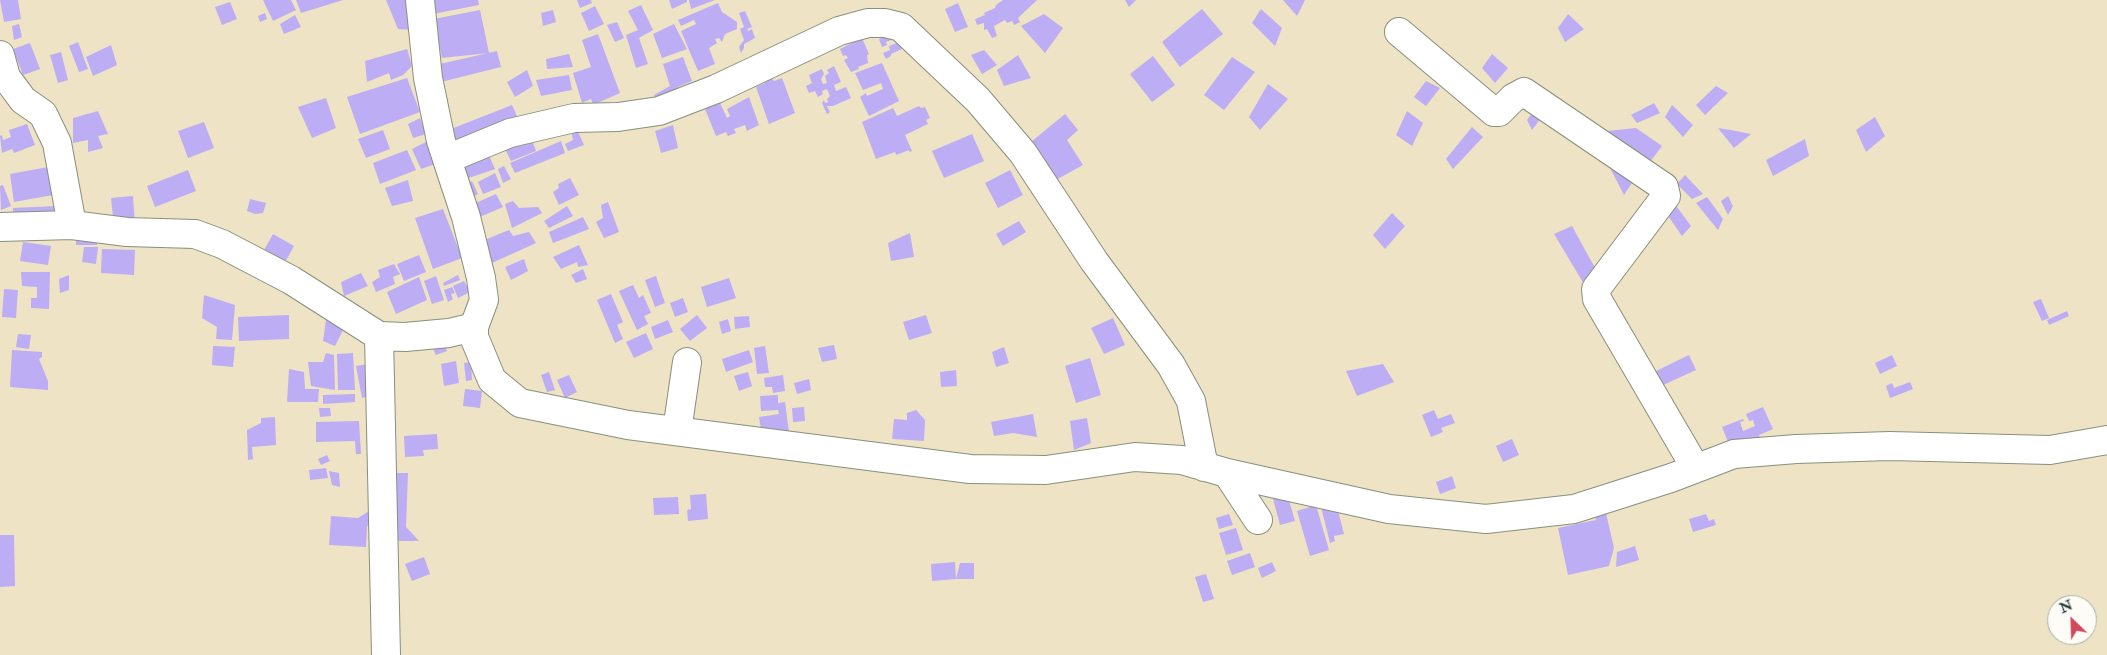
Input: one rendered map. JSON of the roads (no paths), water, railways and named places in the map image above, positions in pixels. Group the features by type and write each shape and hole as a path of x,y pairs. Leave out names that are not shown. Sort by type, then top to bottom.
{"street":[{"path":"420,0 428,78 441,141 466,217 481,278 484,300 474,327 474,337 492,380 520,403 628,425 970,469 1046,470 1135,457 1182,460 1216,470 1389,509 1486,519 1574,509 1670,478 1695,467 1734,454 1796,448 1890,446 2050,450 2107,440"},
{"path":"447,159 510,133 565,120 618,117 659,111 716,89 840,30 868,23 885,23 900,27 978,100 1023,153 1094,261 1171,365 1191,401 1216,470 1258,520"},
{"path":"1399,32 1494,112 1499,112 1513,98 1524,92 1664,187 1666,196 1596,289 1597,299 1695,467"},
{"path":"0,55 6,77 22,100 43,114 57,143 72,225"},
{"path":"0,227 72,225 127,232 195,234 209,238 291,280 380,336 405,337 449,333 474,327"},
{"path":"380,336 386,655"},
{"path":"677,432 688,362"}]}
